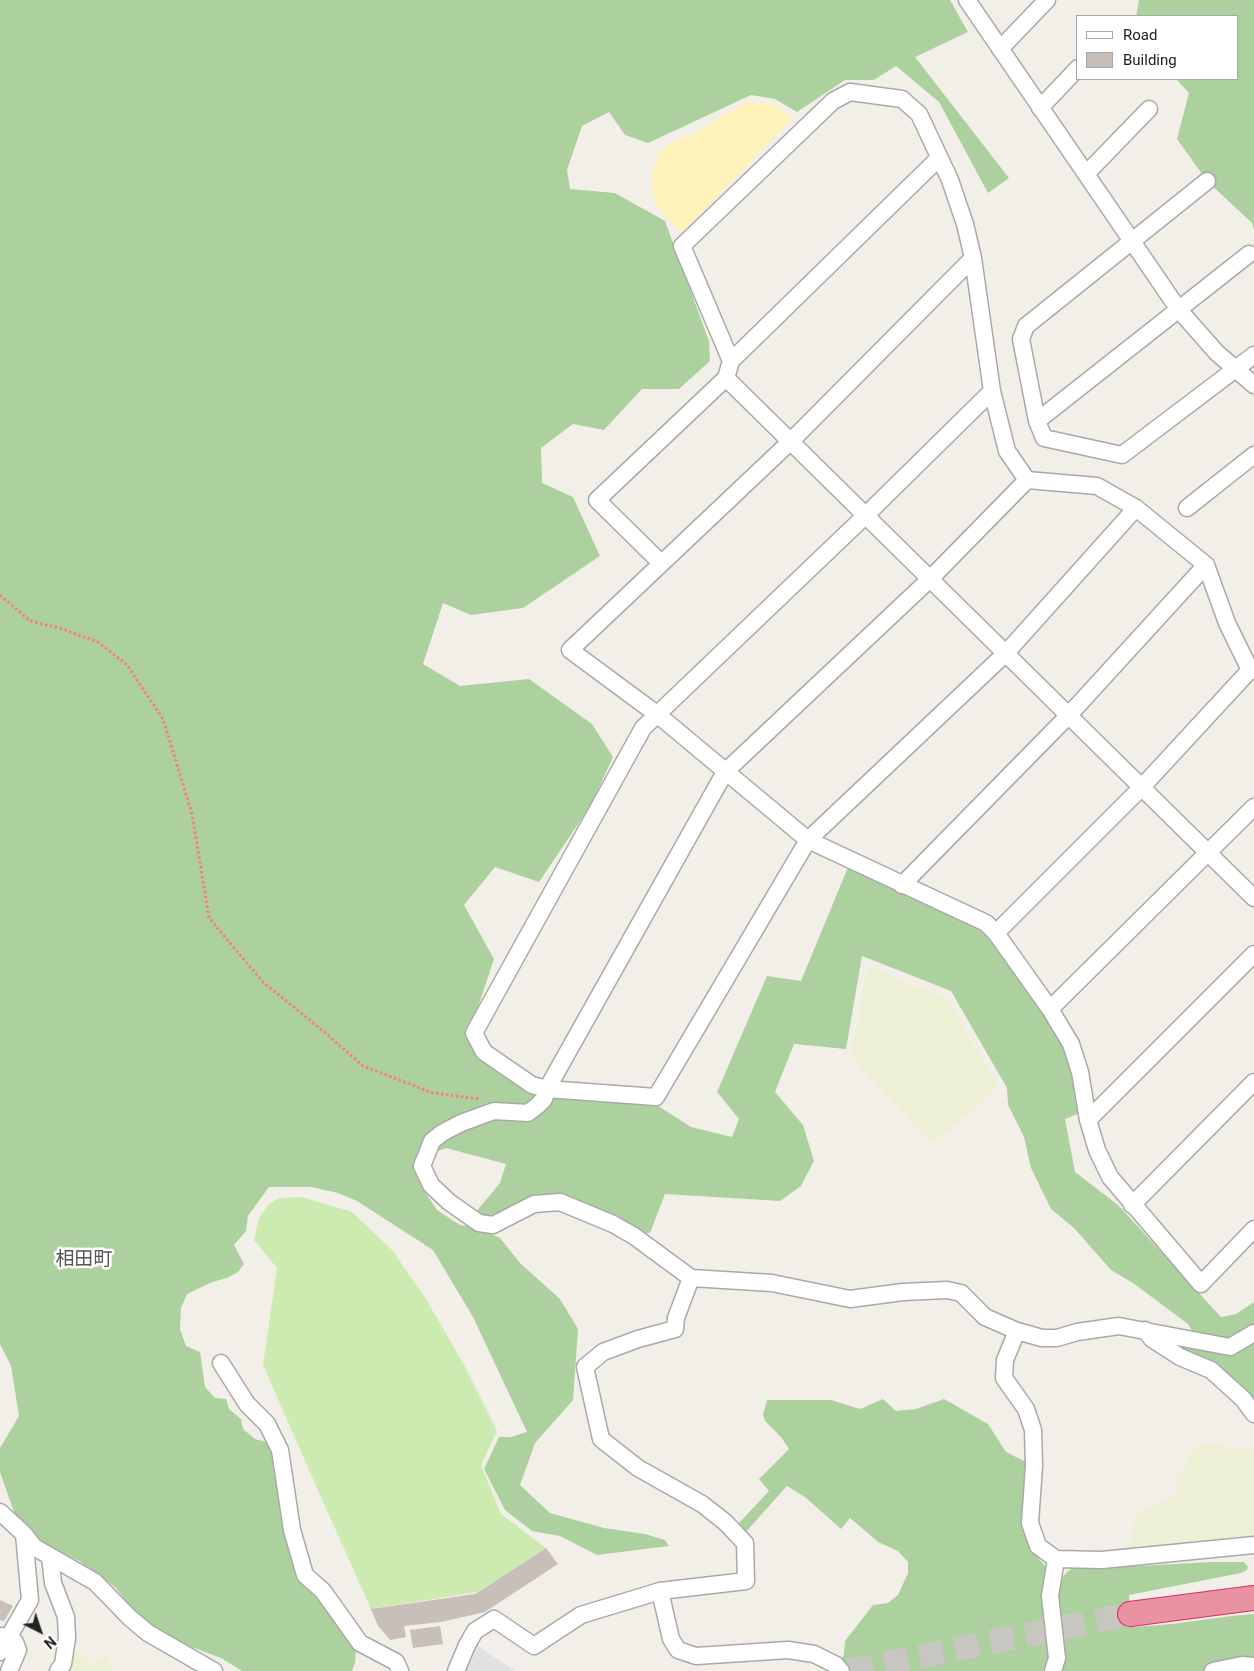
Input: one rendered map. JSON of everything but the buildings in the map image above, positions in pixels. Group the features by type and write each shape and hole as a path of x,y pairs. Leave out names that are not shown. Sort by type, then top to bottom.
{"highway":[{"path":"1130,1614 1254,1598"}],"street":[{"path":"967,0 1179,310 1217,353 1254,385"},
{"path":"1000,49 1047,0"},
{"path":"1040,108 1076,70"},
{"path":"731,361 682,246 832,101 850,92 902,99 919,114 950,180 965,224 973,258 992,391 1007,451 1027,480"},
{"path":"1086,174 1149,109"},
{"path":"661,563 597,500 726,378 731,361 939,158"},
{"path":"1207,181 1026,326 1021,339 1037,421 1044,438 1122,455 1254,354"},
{"path":"1037,421 1249,254"},
{"path":"973,258 791,441 570,650 658,715 808,840 986,924 996,933 1050,1009 1071,1044 1080,1072 1088,1120 1097,1150 1110,1177 1201,1284 1251,1237"},
{"path":"726,378 1254,898"},
{"path":"992,391 866,515 643,728 474,1033 484,1052 532,1085 547,1090 656,1097 808,840 1006,653 1136,508"},
{"path":"1187,508 1254,455"},
{"path":"996,933 1141,788 1252,671 1228,623 1206,565 1136,508 1097,486 1027,480"},
{"path":"1027,480 930,578 725,772 547,1090 544,1099 528,1113 494,1112 461,1123 442,1133 432,1141 422,1166 431,1185 449,1202 479,1223 493,1226 534,1204 560,1202 613,1224 634,1236 691,1278 772,1283 850,1299 903,1292 947,1290 961,1293 984,1317 1017,1331 1042,1338 1057,1338 1077,1332 1119,1326 1230,1347 1254,1333"},
{"path":"902,885 1068,716 1206,565"},
{"path":"1050,1009 1254,806"},
{"path":"1088,1120 1254,954"},
{"path":"1132,1205 1254,1082"},
{"path":"456,1671 475,1631 494,1619 534,1646 581,1615 660,1591 746,1581 745,1543 725,1522 702,1504 638,1468 601,1438 585,1367 603,1352 638,1338 675,1329 676,1318 691,1278"},
{"path":"1145,1330 1152,1339 1180,1357 1211,1370 1243,1399 1254,1414"},
{"path":"1017,1331 1005,1360 1004,1378 1026,1409 1033,1430 1034,1466 1030,1523 1038,1546 1056,1559 1102,1560 1254,1545"},
{"path":"221,1362 247,1404 267,1424 280,1450 292,1530 305,1575 323,1591 360,1643 396,1662 400,1671"},
{"path":"0,1512 24,1534 34,1547 95,1582 130,1618 148,1633 214,1671"},
{"path":"0,1652 4,1637 30,1600 24,1534"},
{"path":"50,1556 52,1583 66,1617 67,1638 63,1664 58,1671"},
{"path":"1053,1671 1058,1658 1050,1596 1056,1559"},
{"path":"660,1591 671,1639 678,1650 696,1656 788,1650 814,1654 836,1665 841,1671"},
{"path":"4,1637 14,1642 18,1650 9,1671"},
{"path":"1213,1671 1242,1665 1254,1666"}],"path":[{"path":"0,595 30,621 59,628 98,642 127,665 163,719 192,814 209,918 263,982 362,1066 433,1093 480,1099"}],"green space":[{"path":"0,0 950,0 968,32 915,57 1009,178 988,193 939,102 896,66 874,80 845,80 797,112 775,99 751,95 648,143 625,135 609,112 582,126 567,170 570,189 615,193 665,221 709,341 710,361 679,389 642,389 604,430 573,424 541,448 542,483 573,497 600,556 523,608 471,615 443,603 423,664 460,686 529,679 592,724 613,757 591,805 539,882 495,867 464,905 494,959 469,1034 527,1089 655,1104 691,1127 732,1137 739,1119 717,1092 767,976 801,981 851,860 996,933 1071,1044 1080,1113 1065,1119 1075,1172 1118,1205 1221,1317 1236,1314 1254,1302 1254,1329 1229,1342 1195,1336 1188,1324 1133,1283 1111,1270 1074,1228 1051,1209 1031,1168 1024,1137 1008,1105 1007,1088 951,991 862,956 846,1049 794,1044 775,1092 803,1125 814,1161 801,1186 780,1201 665,1194 650,1233 643,1233 563,1197 488,1220 475,1213 500,1183 506,1164 446,1148 436,1152 421,1174 423,1189 437,1210 460,1225 476,1227 500,1238 520,1263 560,1299 578,1329 573,1400 535,1443 520,1485 550,1513 604,1528 645,1534 665,1540 669,1546 597,1555 560,1536 532,1531 505,1510 484,1469 499,1437 511,1437 527,1432 473,1317 433,1250 357,1201 338,1193 311,1187 269,1187 248,1216 246,1231 234,1245 244,1264 238,1272 227,1278 212,1282 187,1294 181,1308 180,1329 186,1346 200,1352 205,1387 215,1398 226,1399 229,1409 241,1419 243,1429 255,1439 267,1442 275,1451 319,1596 356,1648 355,1663 352,1671 242,1671 221,1658 170,1639 134,1612 115,1587 79,1561 46,1545 16,1518 0,1472 0,1448 19,1416 11,1366 0,1344"},
{"path":"1139,0 1254,0 1254,230 1252,223 1207,181 1177,139 1189,93 1177,80 1239,80 1239,15 1136,15"},
{"path":"868,965 948,1000 999,1087 933,1144 854,1061 853,1045"},
{"path":"302,1197 352,1212 392,1250 426,1299 464,1365 497,1431 481,1465 501,1514 546,1548 477,1592 371,1609 320,1495 263,1365 277,1268 254,1240 259,1218 268,1205 279,1198"},
{"path":"1160,1338 1231,1352 1254,1338 1254,1405"},
{"path":"883,1399 896,1411 916,1409 944,1399 988,1424 1006,1452 1028,1463 1028,1490 1023,1532 1033,1552 1046,1567 1048,1656 1043,1671 848,1671 840,1663 844,1654 845,1641 873,1605 888,1603 898,1595 908,1573 908,1562 898,1551 878,1542 850,1518 841,1529 805,1497 787,1486 744,1534 738,1524 769,1491 759,1479 789,1449 781,1437 765,1421 763,1414 767,1400 831,1400 860,1409"},
{"path":"1199,1443 1254,1450 1254,1538 1127,1550 1137,1513 1178,1495 1176,1478"},
{"path":"1244,1562 1248,1567 1247,1570 1241,1573 1129,1595 1132,1627 1254,1614 1254,1671 1061,1671 1058,1593 1062,1578 1067,1572 1073,1568 1086,1566 1139,1566"},
{"path":"77,1650 91,1664 108,1656 112,1671 63,1671"}],"sand":[{"path":"747,102 774,104 792,118 682,234 655,204 651,178 659,152 679,138 692,136"}],"shaded area":[{"path":"473,1643 515,1671 461,1671"}],"tunnel":[{"path":"849,1671 1130,1614"}],"district":[{"name":"相田町","path":"84,1260"}]}
